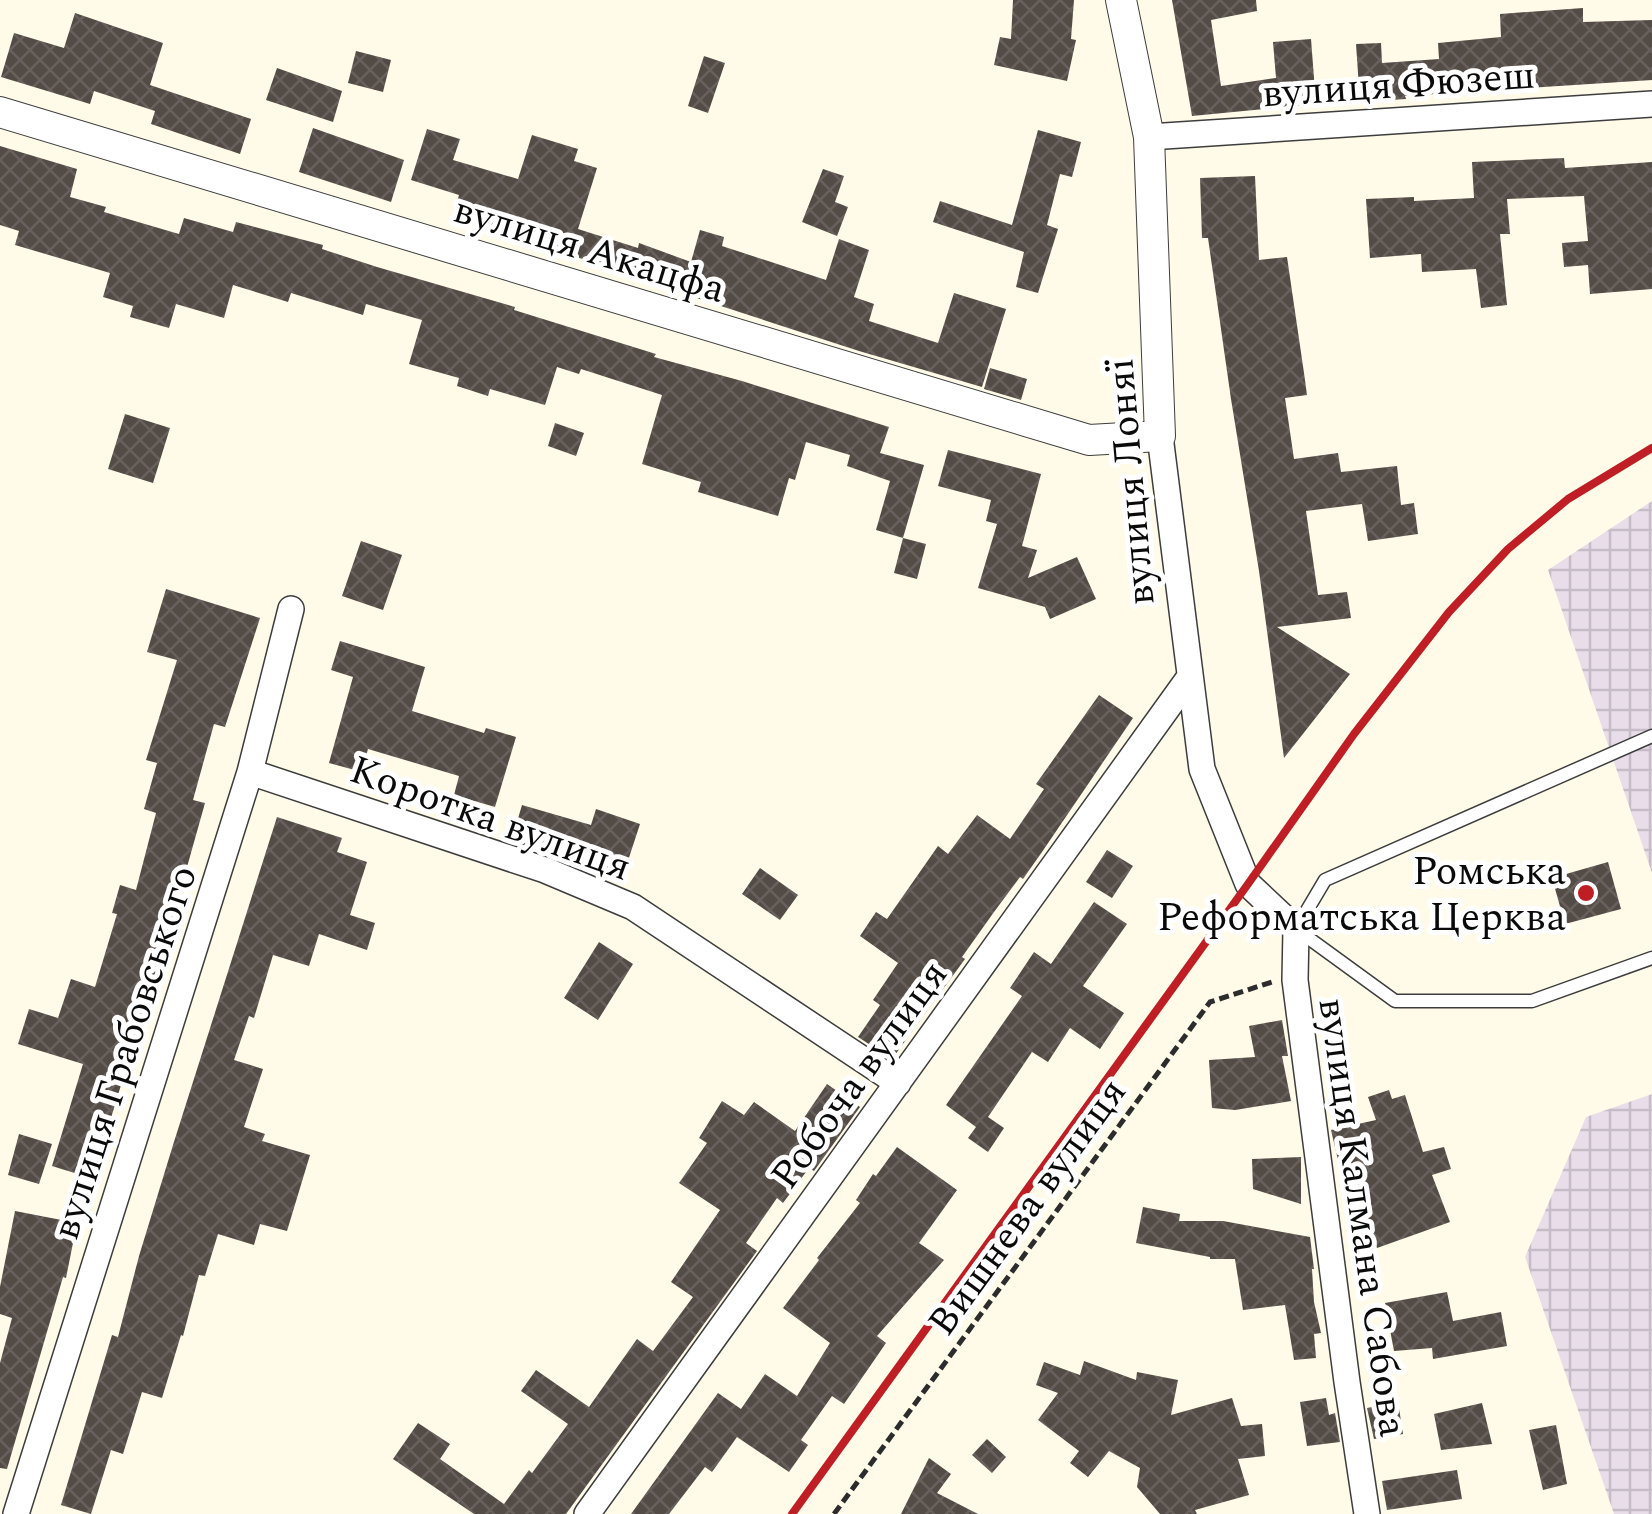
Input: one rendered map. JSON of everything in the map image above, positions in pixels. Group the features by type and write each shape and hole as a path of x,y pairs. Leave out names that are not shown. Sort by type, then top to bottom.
{"street":[{"name":"вулиця Лоняї","path":"1121,0 1149,137 1160,436 1202,770 1248,884 1296,930"},
{"name":"вулиця Фюзеш","path":"1149,137 1652,104"},
{"name":"вулиця Акацфа","path":"0,112 1088,440 1160,436"},
{"name":"вулиця Грабовського","path":"16,1514 250,772 292,609"},
{"name":"Робоча вулиця","path":"587,1514 1189,678"},
{"name":"Коротка вулиця","path":"250,772 545,870 633,908 898,1083"},
{"name":"вулиця Калмана Сабова","path":"1296,930 1295,980 1346,1382 1367,1514"}],"lane":[{"path":"1652,736 1325,880 1296,930 1395,1001 1532,1001 1652,958"}],"path":[{"name":"Вишнева вулиця","path":"834,1514 1210,1002 1270,982 1295,980"}],"shaded area":[{"path":"1652,501 1652,873 1548,570"},
{"path":"1652,1094 1652,1514 1614,1514 1525,1257 1586,1117"}],"building":[{"path":"1013,0 1074,0 1071,39 1076,40 1067,81 994,65 1000,37 1011,39"},
{"path":"1172,0 1256,0 1257,11 1211,20 1221,86 1276,78 1273,42 1311,39 1316,104 1192,116"},
{"path":"1583,8 1583,22 1652,20 1652,80 1360,102 1356,44 1381,43 1382,63 1439,59 1438,43 1501,37 1500,14"},
{"path":"75,13 163,43 150,85 251,119 240,154 151,124 155,111 94,91 90,104 1,77 14,33 64,48"},
{"path":"356,51 391,60 383,92 348,83"},
{"path":"704,56 725,63 708,113 688,106"},
{"path":"277,68 342,91 333,122 266,100"},
{"path":"313,128 404,160 391,202 299,172"},
{"path":"427,129 460,139 453,160 518,179 532,135 578,149 574,161 597,168 578,229 638,248 639,243 691,262 700,230 724,237 722,246 826,280 839,239 869,250 854,297 874,304 869,321 938,343 954,293 1006,309 982,387 859,351 452,218 459,195 411,180"},
{"path":"1038,130 1081,142 1072,177 1060,174 1047,225 1058,229 1038,293 1016,287 1024,252 933,222 940,201 1012,225"},
{"path":"0,146 77,169 70,197 106,207 104,212 179,234 184,218 233,232 236,222 323,245 322,249 515,307 514,310 656,354 654,357 889,427 880,453 924,465 903,538 876,530 890,481 847,466 850,455 806,442 795,480 789,478 778,516 698,492 701,482 642,464 662,395 581,369 579,374 557,367 545,405 490,389 488,396 457,386 459,378 409,364 422,320 366,304 363,315 291,293 288,302 233,285 224,318 176,304 169,328 130,317 133,306 103,297 110,273 15,245 19,231 0,225"},
{"path":"1564,158 1565,168 1652,162 1652,289 1590,294 1588,265 1564,267 1562,243 1588,241 1584,196 1507,199 1510,234 1500,234 1507,305 1481,308 1476,269 1422,272 1421,254 1370,258 1366,199 1474,198 1472,162"},
{"path":"823,169 844,176 835,202 848,207 837,236 802,222"},
{"path":"1255,176 1259,260 1287,257 1304,373 1307,395 1285,398 1294,459 1338,453 1341,472 1397,466 1401,505 1414,503 1418,534 1368,541 1362,504 1306,511 1318,595 1347,592 1351,618 1277,627 1350,674 1284,758 1208,238 1202,238 1200,178"},
{"path":"990,368 1027,379 1021,400 984,389"},
{"path":"125,414 170,428 153,483 108,469"},
{"path":"555,423 584,433 576,456 548,446"},
{"path":"948,450 1041,474 1022,546 1037,550 1028,578 1077,557 1096,599 1050,619 1045,607 978,588 997,524 986,521 991,500 938,486"},
{"path":"903,538 926,544 917,579 894,573"},
{"path":"361,541 402,555 383,610 342,596"},
{"path":"166,589 260,618 225,727 214,724 193,800 205,803 103,1144 107,1145 97,1180 52,1166 83,1064 18,1044 29,1009 58,1018 71,979 95,987 117,914 112,913 120,885 136,890 156,813 144,809 157,763 146,760 177,660 147,652"},
{"path":"340,641 425,667 412,711 484,733 486,728 516,737 495,807 454,795 459,776 368,749 362,772 329,763 353,677 331,670"},
{"path":"1099,695 1133,718 1023,879 1020,877 994,912 892,1059 858,1037 880,1005 873,1000 898,963 860,936 876,912 887,919 938,846 948,854 977,815 1010,839 1044,789 1036,784"},
{"path":"522,805 591,825 596,809 640,824 623,876 511,842"},
{"path":"277,817 342,838 337,852 367,862 350,915 375,923 367,950 319,934 309,966 273,955 254,1018 249,1016 234,1060 263,1069 244,1127 265,1134 262,1141 310,1155 287,1231 260,1224 254,1245 218,1234 205,1276 199,1275 162,1398 142,1392 123,1454 111,1450 91,1514 61,1505 112,1335 118,1337 139,1256"},
{"path":"1107,850 1133,866 1112,898 1086,882"},
{"name":"Ромська Реформатська Церква","path":"1608,862 1621,909 1565,924 1552,878"},
{"path":"760,868 798,895 780,920 742,894"},
{"path":"1094,902 1127,924 1083,986 1124,1013 1100,1049 1070,1028 1048,1062 1032,1052 988,1117 1004,1128 988,1152 968,1138 976,1127 946,1105 1022,996 1010,988 1034,952 1051,964"},
{"path":"599,942 633,964 598,1020 564,998"},
{"path":"1282,1020 1288,1056 1282,1056 1291,1101 1235,1110 1212,1108 1209,1060 1255,1057 1249,1026"},
{"path":"827,1084 860,1107 814,1171 809,1168 783,1203 777,1198 746,1243 757,1251 566,1514 474,1514 393,1459 418,1423 450,1444 440,1459 504,1504 568,1424 521,1391 536,1370 589,1407 637,1339 653,1351 693,1297 671,1282 720,1210 679,1183 707,1143 699,1138 722,1101 744,1115 754,1102 795,1131"},
{"path":"1389,1090 1392,1099 1405,1095 1423,1152 1444,1147 1451,1169 1432,1175 1450,1222 1377,1248 1358,1183 1344,1186 1331,1130 1376,1120 1368,1097"},
{"path":"19,1134 52,1144 39,1184 8,1175"},
{"path":"897,1147 957,1190 919,1243 944,1260 877,1336 886,1343 844,1404 832,1396 801,1440 808,1445 789,1472 737,1437 712,1472 705,1467 669,1514 631,1514 718,1393 741,1409 765,1374 797,1396 830,1343 783,1308 860,1203 856,1200 873,1174 876,1176"},
{"path":"1301,1157 1301,1204 1253,1189 1252,1159"},
{"path":"1143,1207 1180,1214 1179,1221 1223,1221 1310,1237 1314,1302 1321,1333 1314,1334 1316,1358 1294,1360 1285,1305 1243,1310 1235,1259 1210,1259 1136,1243"},
{"path":"15,1211 77,1223 66,1278 63,1277 7,1469 0,1468 0,1363 12,1318 0,1314 0,1287"},
{"path":"1447,1292 1453,1321 1501,1312 1507,1346 1433,1359 1432,1348 1394,1351 1385,1303"},
{"path":"1084,1361 1136,1380 1137,1372 1178,1380 1171,1415 1232,1398 1241,1426 1262,1424 1265,1456 1238,1459 1249,1495 1195,1510 1197,1514 1160,1514 1137,1487 1140,1468 1109,1451 1088,1477 1070,1463 1079,1451 1038,1420 1058,1393 1036,1385 1044,1362 1080,1375"},
{"path":"1326,1398 1329,1415 1335,1413 1340,1442 1307,1446 1300,1402"},
{"path":"1398,1402 1403,1434 1374,1439 1367,1408"},
{"path":"1482,1403 1492,1444 1441,1450 1434,1414"},
{"path":"1556,1425 1567,1484 1543,1490 1529,1430"},
{"path":"987,1439 1006,1457 992,1473 972,1455"},
{"path":"929,1458 951,1474 937,1493 978,1514 901,1514"},
{"path":"1457,1470 1462,1499 1387,1510 1382,1481"}],"railway":[{"path":"792,1514 1354,734 1449,612 1508,549 1568,499 1652,448"}],"place":[{"name":"Ромська Реформатська Церква","path":"1586,893"}]}
